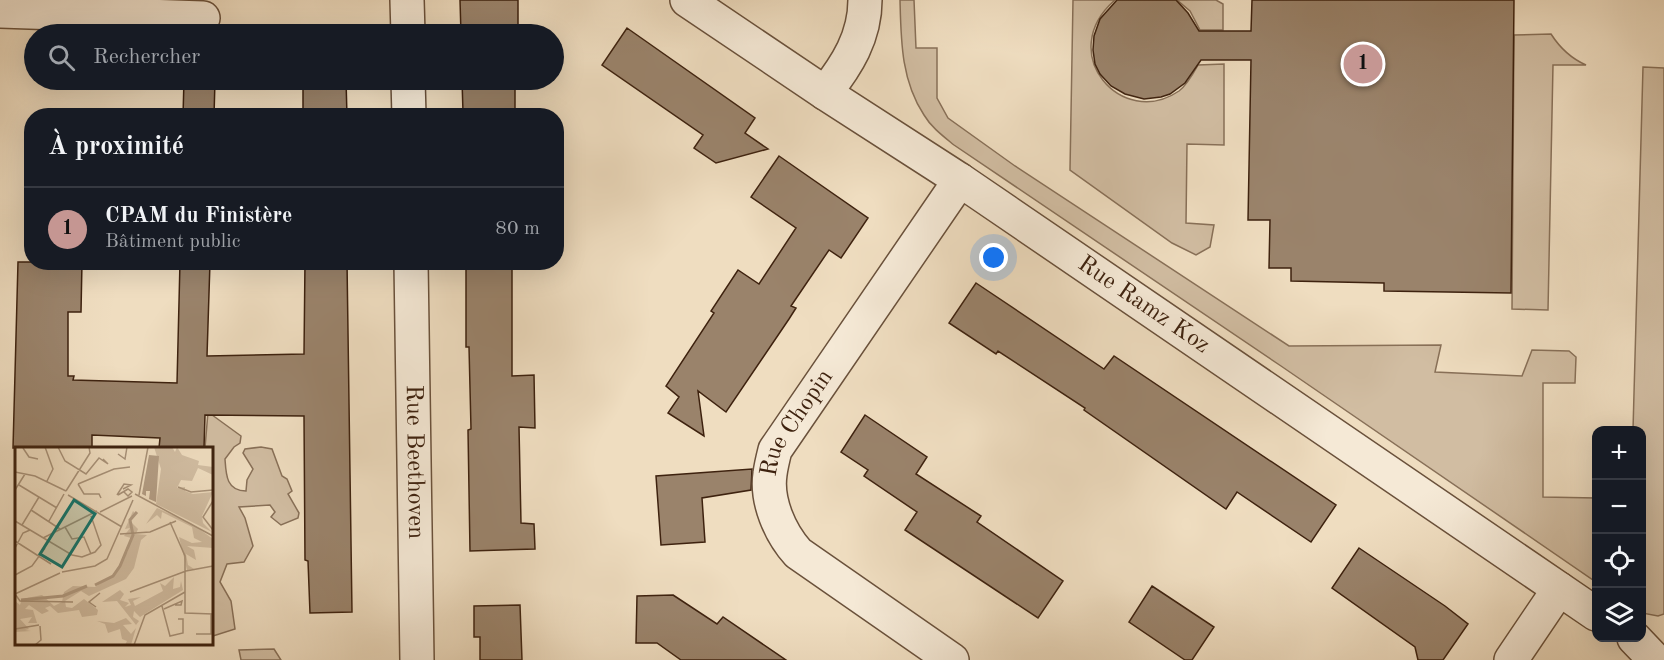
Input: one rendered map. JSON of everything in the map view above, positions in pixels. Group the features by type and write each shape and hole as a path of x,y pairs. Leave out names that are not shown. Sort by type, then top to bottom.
{"street":[{"path":"407,0 408,24"},
{"name":"Rue Ramz Koz","path":"687,0 960,180 1592,611"},
{"path":"825,93 842,71 857,43 864,17 865,0"},
{"path":"0,11 203,18"},
{"path":"408,90 409,108"},
{"name":"Rue Chopin","path":"952,660 798,552 788,542 779,524 770,490 770,475 775,450 960,180"},
{"name":"Rue Beethoven","path":"411,270 417,660"},
{"path":"1511,660 1559,589"},
{"path":"1646,635 1664,631"},
{"path":"1639,642 1655,660"}],"shaded area":[{"path":"900,0 914,0 916,48 937,48 937,98 948,118 1015,166 1289,346 1441,345 1435,372 1522,376 1532,350 1569,351 1576,357 1575,383 1543,383 1543,497 1592,498 1592,579 954,145 934,127 916,102 907,74 902,45"},
{"path":"1073,0 1115,0 1098,21 1091,42 1093,62 1103,80 1118,93 1136,101 1157,100 1179,91 1190,79 1198,65 1224,64 1224,145 1187,144 1186,223 1214,225 1210,247 1196,255 1172,243 1070,170"},
{"path":"1177,0 1216,0 1223,4 1223,30 1200,30 1190,11"},
{"path":"1551,34 1566,52 1586,65 1553,65 1548,310 1512,309 1514,35"},
{"path":"1643,67 1664,68 1664,614 1658,616 1646,614 1646,426 1633,426"},
{"path":"208,412 241,436 240,443 225,459 228,481 234,488 246,491 247,480 253,469 243,453 245,449 261,447 272,449 282,476 287,479 292,491 288,494 299,513 298,518 281,525 271,517 275,512 270,505 239,507 245,518 253,546 244,562 227,564 220,582 231,601 235,629 213,636 213,447 205,447"},
{"path":"274,649 281,660 241,660 239,650"}],"building":[{"path":"460,0 518,0 518,24 461,24"},
{"path":"1117,0 1176,0 1188,13 1199,31 1251,31 1252,0 1514,0 1511,293 1384,291 1384,283 1291,281 1291,268 1269,268 1270,220 1248,220 1251,60 1201,60 1185,83 1170,94 1144,99 1125,94 1111,86 1100,74 1095,64 1093,50 1094,36 1100,19"},
{"path":"627,28 755,118 745,133 768,149 716,163 694,148 703,135 602,65"},
{"path":"184,90 215,90 214,108 183,108"},
{"path":"303,90 346,90 347,108 303,108"},
{"path":"462,90 515,90 515,108 463,108"},
{"path":"779,156 868,218 841,258 829,250 791,306 796,308 726,412 698,391 704,436 668,413 679,397 666,386 714,313 711,311 738,270 759,284 796,228 751,197"},
{"path":"18,262 24,262 24,270 82,270 81,312 68,312 68,376 74,376 73,380 177,383 180,270 210,270 207,356 304,354 305,270 347,270 352,612 310,613 308,561 305,560 304,416 205,415 204,447 159,447 160,438 92,435 92,447 13,448"},
{"path":"466,270 512,270 512,376 534,375 535,428 519,427 521,523 534,524 535,549 470,551 468,430 471,429 469,347 466,347"},
{"path":"976,283 1104,369 1114,356 1336,505 1311,542 1237,492 1226,509 1084,410 1085,408 998,351 996,354 949,323"},
{"path":"865,415 927,457 916,474 981,516 977,522 1063,581 1038,618 905,530 917,512 864,476 868,470 841,452"},
{"path":"752,469 751,490 702,498 705,542 661,545 656,476"},
{"path":"1359,548 1468,624 1443,660 1418,660 1415,647 1332,588"},
{"path":"1152,586 1214,627 1192,660 1185,660 1129,622"},
{"path":"673,595 717,624 723,617 786,660 681,660 657,643 636,643 637,596"},
{"path":"520,605 522,660 480,660 480,637 474,637 474,606"}],"place":[{"name":"CPAM du Finistère","path":"1363,64"}]}
